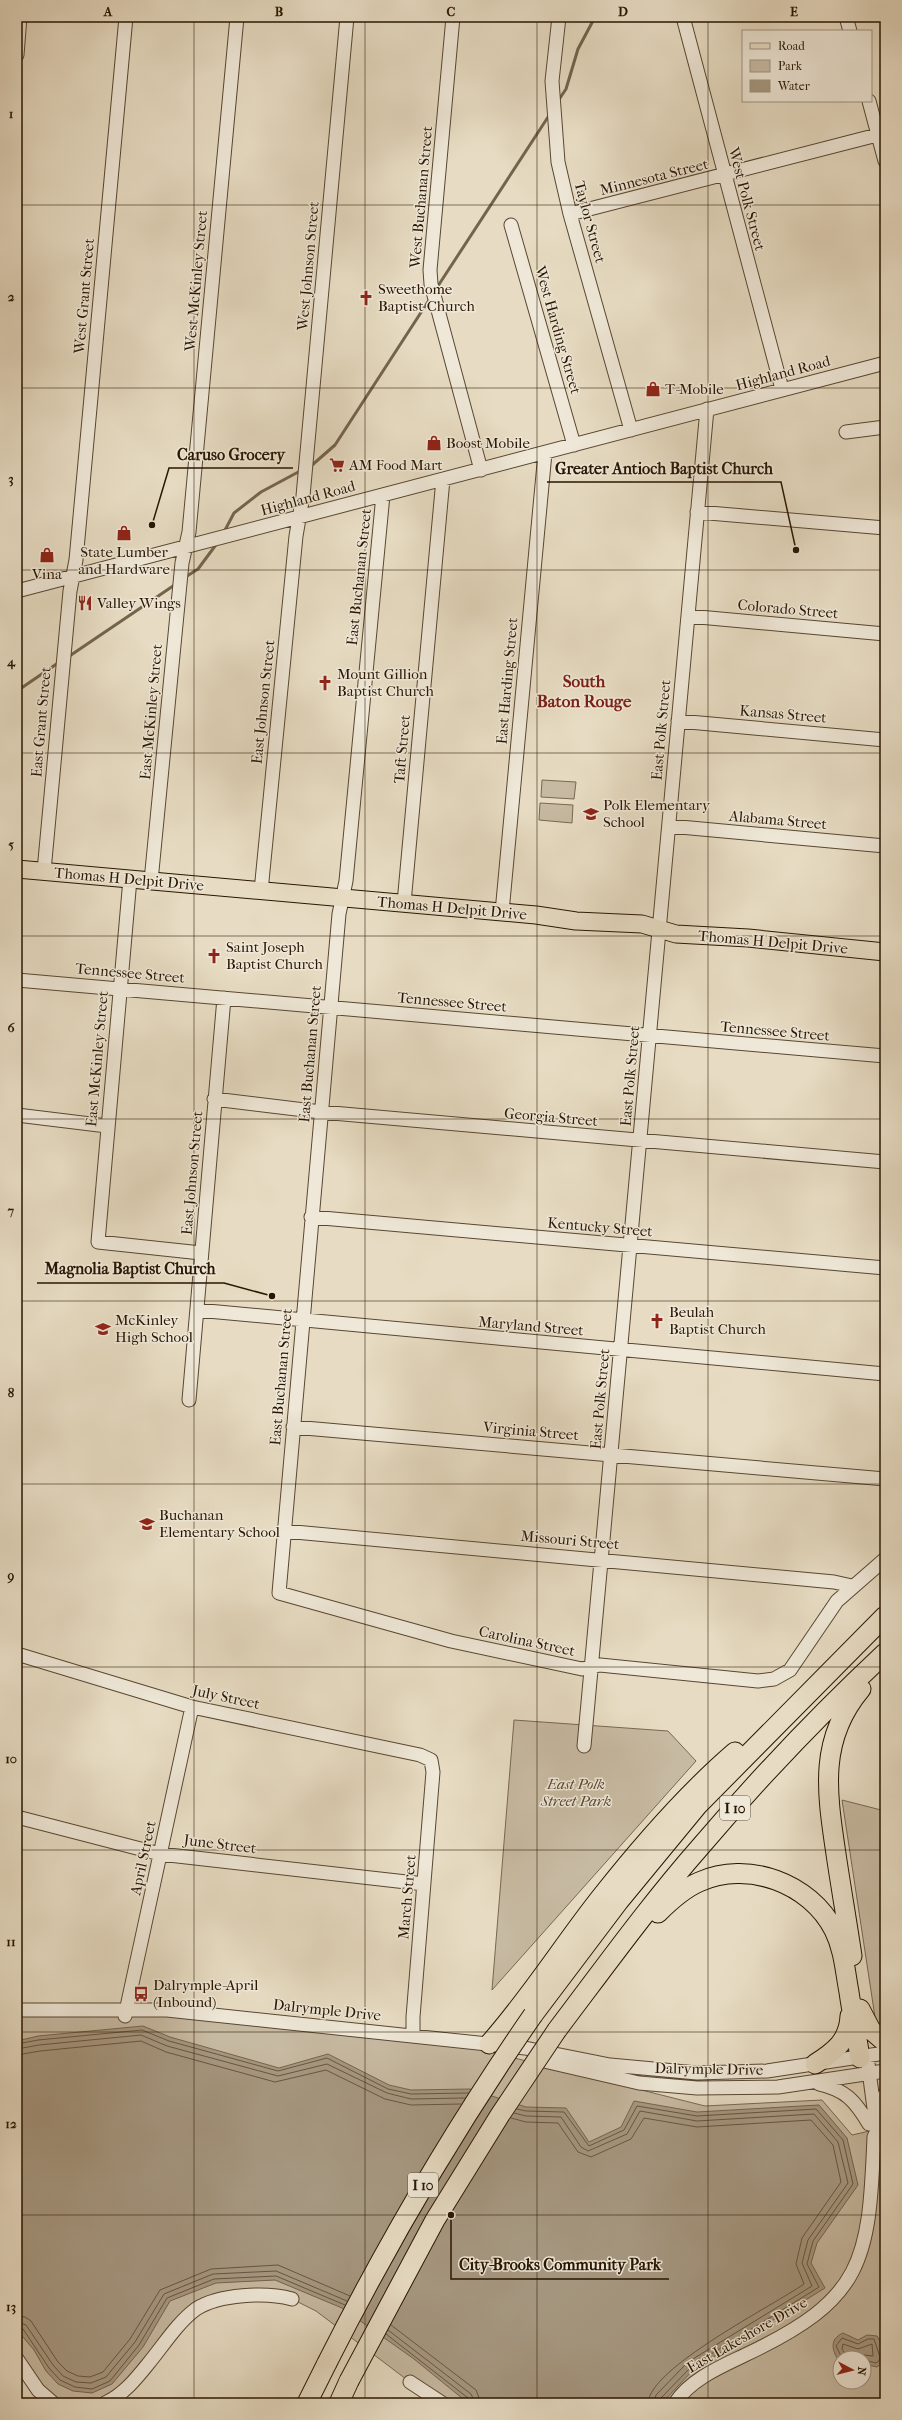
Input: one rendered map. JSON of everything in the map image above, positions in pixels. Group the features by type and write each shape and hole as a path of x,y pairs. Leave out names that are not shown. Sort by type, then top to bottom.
{"highway":[{"name":"I 10","path":"307,2403 375,2268 468,2111 533,2015 619,1900 698,1805 885,1616"},
{"name":"I 10","path":"339,2403 349,2381 435,2220 500,2114 557,2030 598,1974 710,1834 786,1752 885,1653"},
{"path":"814,2073 845,2038 855,2006 829,1805 827,1778 831,1750 839,1723 857,1694 885,1661"},
{"path":"489,2044 513,2017 601,1897 683,1800 701,1781 740,1748 765,1738"},
{"path":"598,1974 651,1919 682,1892 706,1879 731,1874 749,1874 787,1885 798,1891 818,1908 834,1930 840,1946 868,2064"},
{"path":"855,2006 871,2030 885,2042"}],"main road":[{"name":"Thomas H Delpit Drive","path":"17,869 502,912 576,921 642,924 676,934 748,938 885,952"}],"street":[{"path":"17,54 20,17"},
{"name":"West Grant Street","path":"72,577 76,552 126,17"},
{"name":"West McKinley Street","path":"192,545 189,532 236,17"},
{"name":"West Johnson Street","path":"299,517 303,496 346,17"},
{"name":"West Buchanan Street","path":"453,17 429,260 431,284 481,470"},
{"name":"Taylor Street","path":"559,17 552,95 557,156 570,214 631,430"},
{"name":"West Polk Street","path":"683,17 724,176 782,389"},
{"path":"846,17 850,30"},
{"path":"869,102 881,134 885,161"},
{"name":"Minnesota Street","path":"570,214 724,176 881,134"},
{"name":"West Harding Street","path":"511,225 574,445"},
{"name":"Highland Road","path":"17,591 885,363"},
{"name":"East Polk Street","path":"584,1746 707,409"},
{"path":"846,432 885,427"},
{"name":"East Harding Street","path":"502,912 545,453"},
{"name":"Taft Street","path":"404,904 443,479"},
{"name":"East Buchanan Street","path":"279,1593 330,1007 339,914 346,881 383,495"},
{"path":"697,512 885,528"},
{"name":"East Johnson Street","path":"262,891 299,517"},
{"name":"East McKinley Street","path":"152,881 182,565 192,545"},
{"name":"East Grant Street","path":"44,871 72,577"},
{"name":"Colorado Street","path":"688,616 885,634"},
{"name":"Kansas Street","path":"678,721 885,740"},
{"name":"Alabama Street","path":"669,826 885,846"},
{"name":"East McKinley Street","path":"130,879 107,1126 98,1242 201,1253"},
{"name":"Tennessee Street","path":"17,980 885,1056"},
{"name":"East Johnson Street","path":"190,1400 214,1099 224,998"},
{"name":"Georgia Street","path":"214,1099 321,1112 885,1162"},
{"path":"17,1115 107,1126"},
{"name":"Kentucky Street","path":"311,1217 885,1268"},
{"name":"Maryland Street","path":"197,1310 885,1374"},
{"name":"Virginia Street","path":"293,1427 885,1479"},
{"name":"Missouri Street","path":"284,1531 602,1559 834,1582 852,1586"},
{"path":"852,1586 885,1559"},
{"name":"Carolina Street","path":"279,1593 517,1656 582,1669 600,1665 750,1680 774,1679 790,1670 824,1618 852,1586"},
{"name":"July Street","path":"17,1654 192,1707 420,1755 431,1760"},
{"name":"April Street","path":"126,2012 192,1707"},
{"name":"March Street","path":"414,2036 433,1772 431,1760"},
{"name":"June Street","path":"17,1817 160,1854 424,1884"},
{"name":"Dalrymple Drive","path":"17,2010 126,2012 167,2010 525,2048 610,2065 697,2073 767,2071 814,2073 868,2064"},
{"name":"Dalrymple Drive","path":"489,2044 523,2056 639,2083 684,2087 778,2087 814,2073 868,2064 885,2071"},
{"path":"761,2086 777,2078 868,2064"},
{"name":"East Lakeshore Drive","path":"675,2403 686,2389 707,2374 804,2323 826,2308 842,2289 858,2262 867,2232 874,2137 868,2064"},
{"path":"814,2073 846,2094 873,2124 885,2094"},
{"path":"105,2403 127,2388 177,2329 198,2308 220,2300 247,2295 292,2299"},
{"path":"17,2359 38,2390 53,2403"},
{"path":"410,2382 442,2403"}],"green space":[{"path":"542,780 576,782 574,799 541,797"},
{"path":"540,803 573,805 572,823 539,820"},
{"name":"East Polk Street Park","path":"514,1720 668,1731 696,1761 492,1990"},
{"path":"842,1800 885,1811 885,2083"},
{"path":"17,2008 127,2009 435,2038 705,2106 822,2100 852,2135 883,2128 885,2120 885,2403 442,2403 410,2382 316,2311 292,2299 207,2304 127,2388 101,2403 58,2403 17,2361"}],"water":[{"path":"143,2026 170,2037 279,2068 328,2054 389,2085 411,2090 470,2089 526,2107 566,2108 589,2142 621,2127 634,2101 697,2112 819,2105 847,2138 858,2185 817,2243 811,2263 825,2288 694,2369 662,2403 468,2403 414,2359 342,2308 275,2280 216,2283 170,2301 143,2347 112,2384 92,2393 73,2391 58,2384 46,2371 34,2350 17,2330 17,2041 38,2036"},
{"path":"843,2333 858,2340 867,2335 877,2336 881,2343 883,2362 877,2367 872,2366 872,2350 834,2350 835,2338"}],"waterway":[{"path":"558,101 566,89 578,49 595,17"},
{"path":"436,289 550,114"},
{"path":"311,466 335,445 431,297"},
{"path":"224,532 234,513 261,492 302,470"},
{"path":"184,578 198,569 218,542"},
{"path":"68,657 176,584"},
{"path":"17,691 58,663"}],"place":[{"name":"Sweethome Baptist Church","path":"366,298"},
{"name":"T-Mobile","path":"653,389"},
{"name":"Boost Mobile","path":"434,443"},
{"name":"AM Food Mart","path":"337,465"},
{"name":"Caruso Grocery","path":"152,525"},
{"name":"State Lumber and Hardware","path":"124,533"},
{"name":"Greater Antioch Baptist Church","path":"796,550"},
{"name":"Vina","path":"47,555"},
{"name":"Valley Wings","path":"85,603"},
{"name":"Mount Gillion Baptist Church","path":"325,683"},
{"name":"Polk Elementary School","path":"591,814"},
{"name":"Saint Joseph Baptist Church","path":"214,956"},
{"name":"Magnolia Baptist Church","path":"272,1296"},
{"name":"Beulah Baptist Church","path":"657,1321"},
{"name":"McKinley High School","path":"103,1329"},
{"name":"Buchanan Elementary School","path":"147,1524"},
{"name":"Dalrymple-April (Inbound)","path":"141,1994"},
{"name":"City-Brooks Community Park","path":"451,2215"}],"district":[{"name":"South Baton Rouge","path":"584,691"}]}
